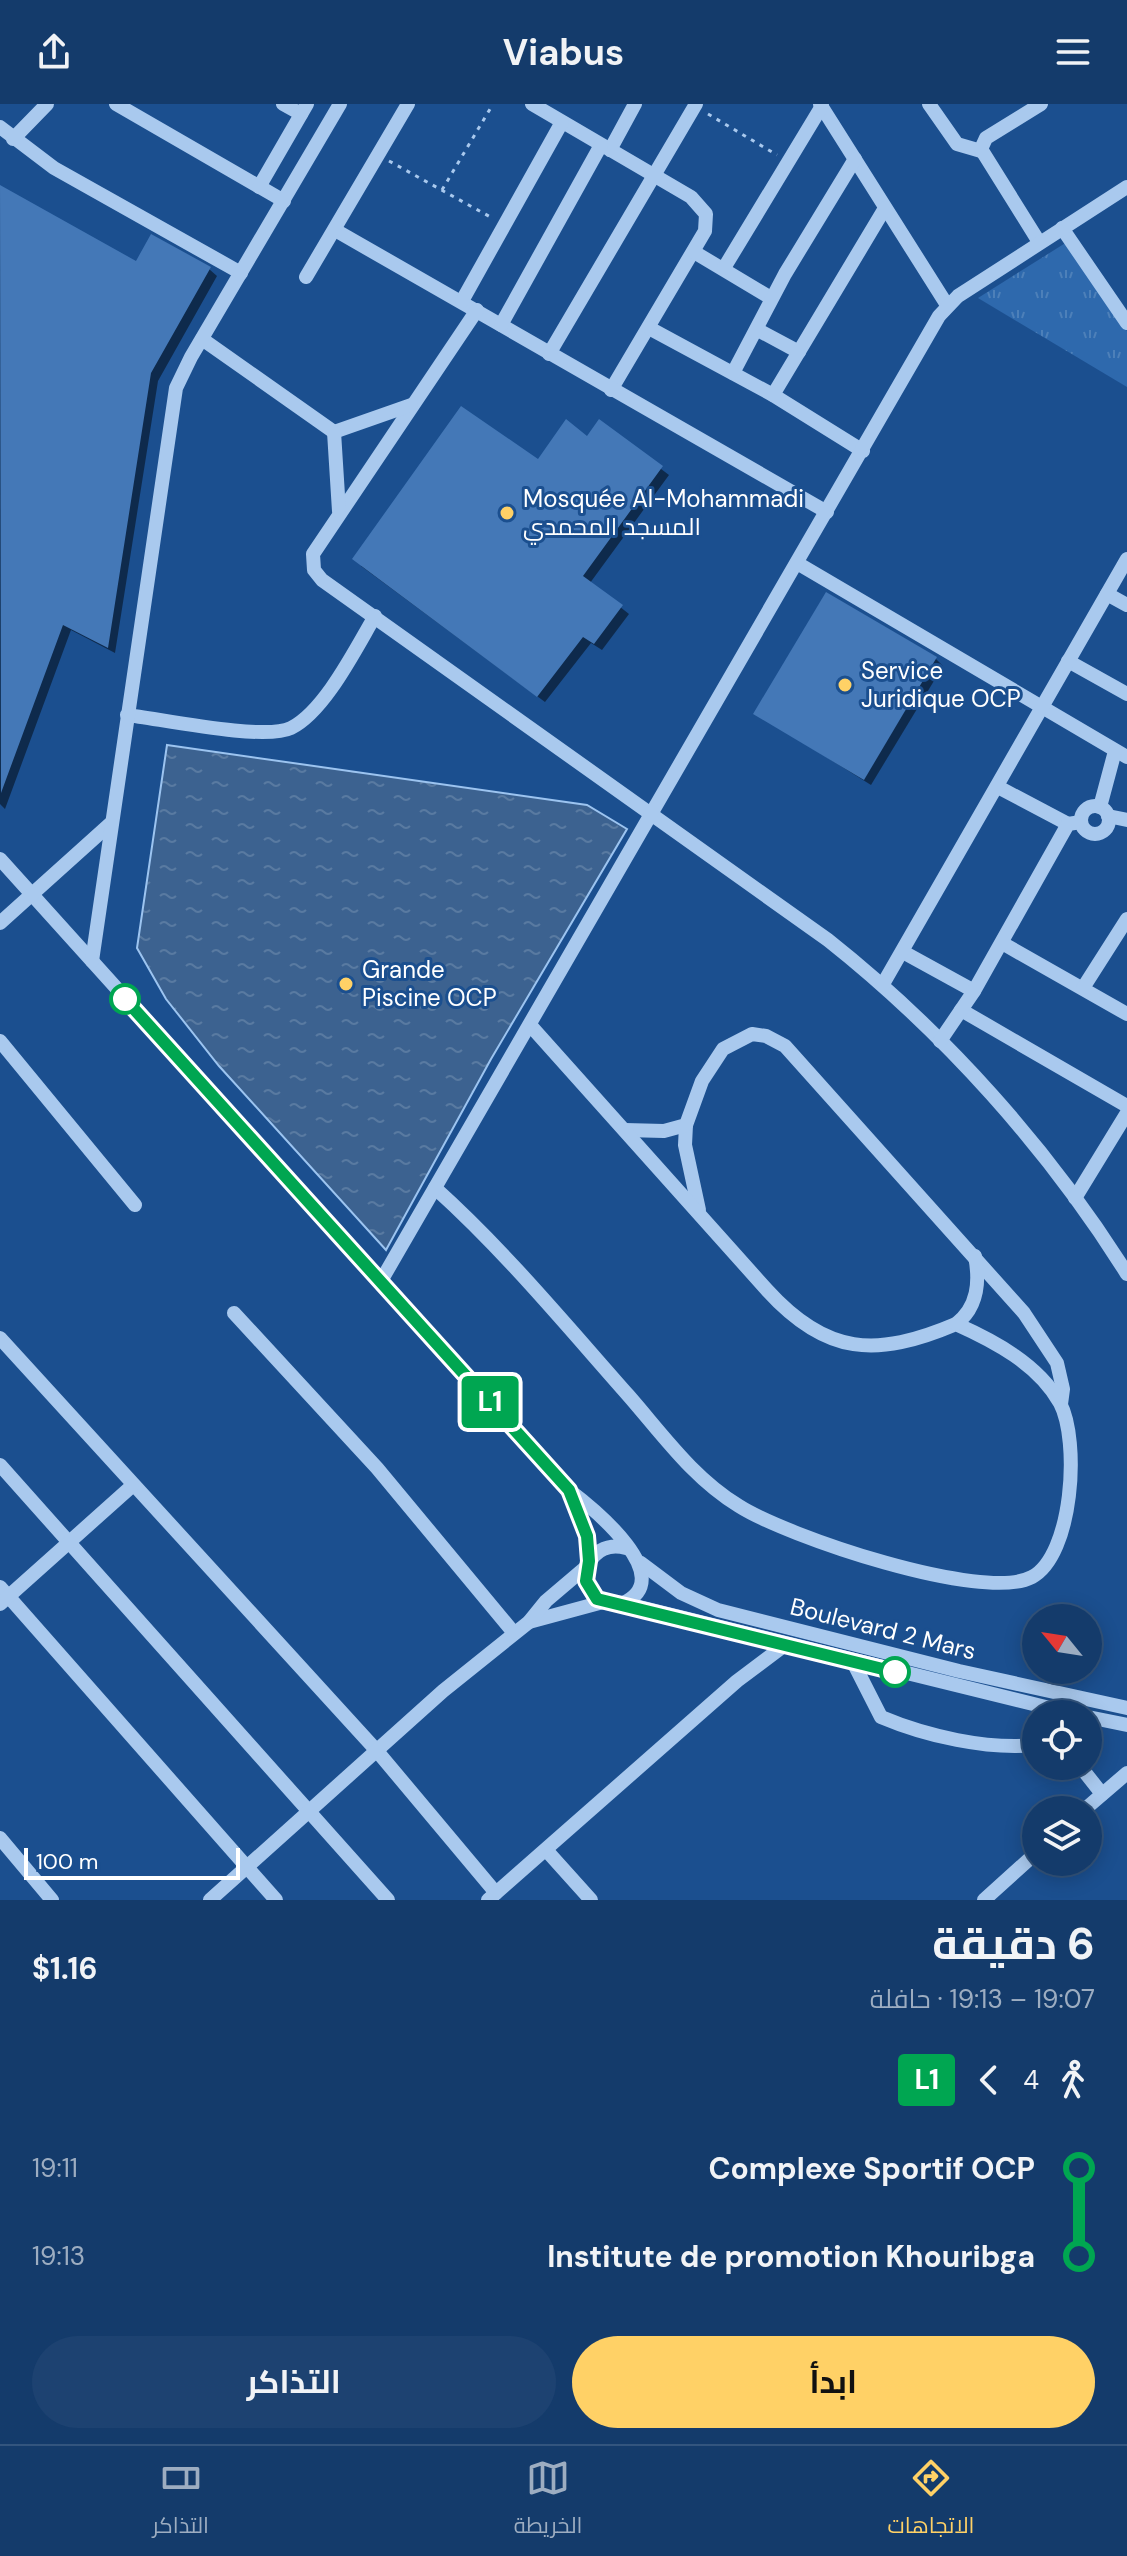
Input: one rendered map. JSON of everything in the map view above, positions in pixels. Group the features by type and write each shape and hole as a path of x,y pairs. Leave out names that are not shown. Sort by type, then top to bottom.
{"street":[{"path":"13,139 47,104"},
{"path":"116,104 284,201"},
{"path":"259,187 304,109 283,104"},
{"path":"92,961 171,410 181,375 340,104"},
{"path":"306,277 408,104"},
{"path":"532,104 558,114 605,148 691,197 703,209 705,231 611,390"},
{"path":"501,325 605,148 635,104"},
{"path":"929,104 957,144 981,151 1039,242"},
{"path":"981,151 984,140 1041,104"},
{"path":"549,354 695,105"},
{"path":"724,268 821,105 947,305"},
{"path":"462,301 505,225 558,114"},
{"path":"0,127 54,168 241,273"},
{"path":"733,373 758,330 771,298 855,159"},
{"path":"381,1281 947,305 1127,187"},
{"path":"773,395 885,208"},
{"path":"1062,228 1126,320"},
{"path":"335,230 827,512"},
{"path":"694,252 771,298"},
{"path":"477,310 339,511 313,554 314,570 322,580 816,931 883,984 940,1041 1075,1198 1127,1274"},
{"path":"649,328 773,395 863,451"},
{"path":"758,330 799,352"},
{"path":"202,339 334,432"},
{"path":"334,432 411,405"},
{"path":"334,432 339,511"},
{"path":"883,984 1127,559"},
{"path":"797,563 1121,754 1104,811 1107,826 1096,834 998,787"},
{"path":"1107,594 1127,605"},
{"path":"127,715 256,732 289,729 316,707 375,616"},
{"path":"1068,661 1127,694"},
{"path":"940,1041 1086,809 1104,811 1127,820"},
{"path":"0,923 110,824"},
{"path":"0,859 569,1490 595,1511 641,1563 642,1584 635,1596 623,1603 603,1602 529,1622"},
{"path":"1083,988 1127,919"},
{"path":"1002,943 1127,1014"},
{"path":"903,952 974,991"},
{"path":"961,1010 1127,1106"},
{"path":"530,1025 792,1317 826,1339 860,1345 903,1341 956,1324 967,1313 975,1297 978,1282 975,1255"},
{"path":"435,1188 589,1351 684,1461 737,1505 789,1533 978,1583 1001,1585 1029,1579 1049,1563 1065,1521 1069,1444 1061,1404 1062,1376 1050,1351 1024,1313 975,1255 797,1059 774,1039 752,1034 723,1049 702,1081 686,1125 687,1156 699,1210"},
{"path":"0,1041 135,1205"},
{"path":"1075,1198 1127,1113"},
{"path":"625,1130 647,1133 686,1125"},
{"path":"234,1313 377,1468 514,1633"},
{"path":"956,1324 1019,1359 1061,1404"},
{"path":"0,1338 377,1751 492,1897 737,1681 785,1645"},
{"path":"0,1465 388,1900"},
{"path":"132,1486 3,1596 276,1900"},
{"path":"569,1490 580,1512 588,1564 588,1588 603,1602"},
{"path":"210,1900 377,1751 529,1622 556,1592 606,1547 626,1548"},
{"name":"Boulevard 2 Mars","path":"641,1563 681,1593 718,1610 959,1671 1127,1708"},
{"name":"Boulevard 2 Mars","path":"623,1603 1022,1702"},
{"path":"853,1662 881,1717 906,1728 1012,1748 1022,1747"},
{"path":"1102,1720 1127,1725"},
{"path":"1100,1796 1127,1773"},
{"path":"1091,1780 1102,1794"},
{"path":"1,1840 52,1900"},
{"path":"547,1851 591,1900"},
{"path":"984,1900 1022,1866"}],"path":[{"path":"442,190 493,104"},
{"path":"695,105 787,162"},
{"path":"379,155 505,225"}],"green space":[{"path":"1067,242 1127,331 1127,387 978,298"}],"water":[{"name":"Grande Piscine OCP","path":"167,745 587,805 627,829 491,1059 386,1250 219,1066 166,999 137,948"}],"building":[{"path":"0,185 136,261 151,234 211,267 151,373 108,648 63,625 1,793"},
{"name":"Mosquée Al-Mohammadi المسجد المحمدي","path":"461,406 538,459 566,419 587,436 599,419 663,466 583,576 623,605 594,644 583,637 537,697 352,559"},
{"name":"Service Juridique OCP","path":"826,592 937,657 864,780 753,714"}],"bus line":[{"name":"L1","path":"125,999 569,1490 587,1536 589,1561 586,1581 597,1599 689,1619 895,1672"}],"place":[{"name":"Mosquée Al-Mohammadi المسجد المحمدي","path":"507,513"},
{"name":"Service Juridique OCP","path":"845,685"},
{"name":"Grande Piscine OCP","path":"346,984"}]}
